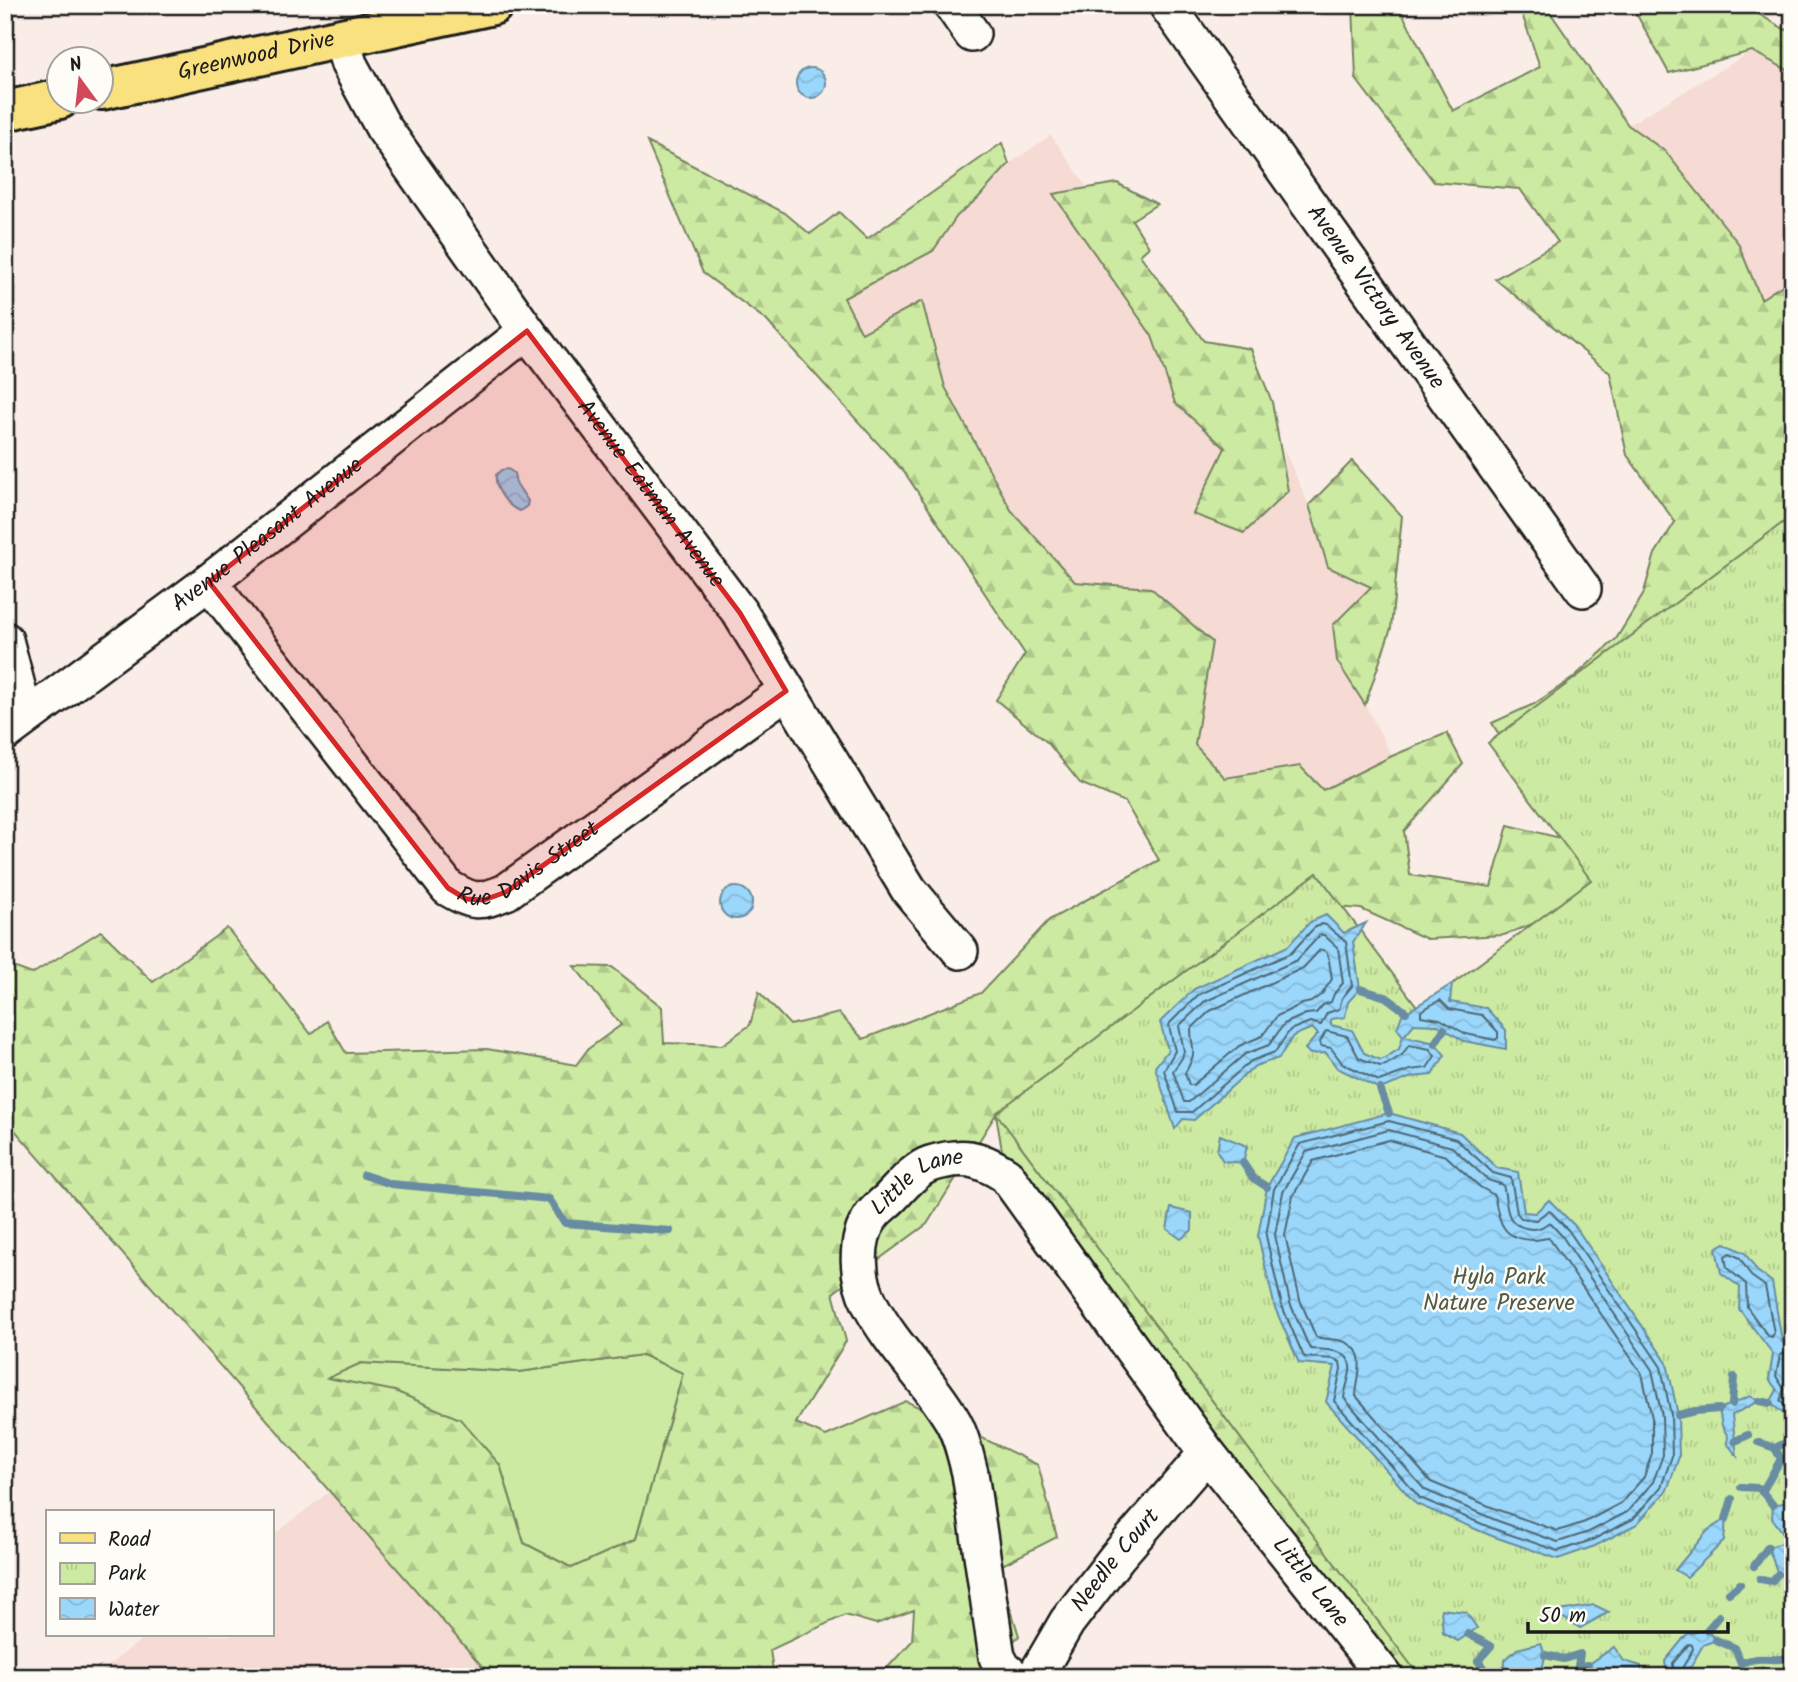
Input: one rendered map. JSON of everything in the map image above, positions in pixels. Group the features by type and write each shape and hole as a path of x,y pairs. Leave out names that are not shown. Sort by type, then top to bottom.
{"main road":[{"name":"Greenwood Drive","path":"116,87 493,5"},
{"path":"5,111 46,102"}],"street":[{"path":"952,5 972,34"},
{"name":"Avenue Victory Avenue","path":"1167,5 1583,589"},
{"name":"Avenue Eatman Avenue","path":"341,38 349,64 383,127 527,331 740,613 908,890 960,951"},
{"name":"Avenue Pleasant Avenue","path":"15,725 209,582 527,331"},
{"name":"Rue Davis Street","path":"209,582 448,888 466,899 484,901 506,892 786,691"},
{"path":"5,640 15,725"},
{"name":"Little Lane","path":"1014,1677 1003,1668 997,1657 970,1473 963,1445 951,1419 870,1304 861,1280 859,1256 862,1235 871,1216 923,1166 945,1159 966,1158 987,1163 1006,1175 1207,1453 1385,1677"},
{"name":"Needle Court","path":"1035,1677 1067,1622 1117,1557 1207,1453"}],"highlighted area":[{"path":"527,331 740,613 786,691 506,892 484,900 466,899 448,888 209,582"}],"shaded area":[{"path":"1752,51 1793,73 1793,278 1761,300 1738,243 1665,151 1628,125"},
{"path":"1051,135 1088,188 1053,195 1152,336 1175,403 1225,448 1288,491 1283,447 1309,505 1371,587 1333,625 1337,661 1366,706 1392,756 1323,790 1300,766 1225,778 1195,745 1212,642 1151,588 1075,582 1011,510 945,387 922,302 862,333 844,298 933,251 958,216 1009,164"},
{"path":"330,1491 489,1674 485,1677 94,1677 146,1636 273,1636 273,1535"}],"green space":[{"path":"1353,5 1402,5 1404,17 1453,111 1540,67 1519,5 1545,5 1628,125 1665,151 1738,243 1761,299 1793,278 1793,1173 1560,913 1504,935 1427,939 1361,909 1312,905 1451,1677 1385,1677 1006,1175 996,1114 927,1224 833,1293 846,1341 796,1423 826,1436 906,1401 1038,1465 1057,1537 998,1567 1019,1636 977,1677 879,1677 912,1641 914,1610 876,1624 845,1615 770,1650 774,1677 485,1677 488,1673 5,1119 5,964 32,974 101,931 153,982 227,928 311,1034 327,1021 346,1053 487,1049 576,1065 588,1049 621,1025 574,966 612,967 662,1007 664,1043 722,1045 750,1025 759,992 790,1025 839,1013 863,1039 981,993 1049,920 1159,860 1125,802 1080,783 1048,743 996,700 1025,654 905,473 766,320 703,273 647,142 785,213 810,234 839,212 867,239 1002,143 1009,164 978,198 957,216 933,251 844,298 862,333 922,301 945,387 1011,510 1075,582 1151,588 1212,642 1195,745 1225,778 1300,766 1323,790 1447,733 1463,764 1404,831 1410,875 1491,887 1508,825 1560,838 1492,723 1534,704 1573,678 1616,639 1643,595 1655,554 1675,522 1627,455 1610,373 1495,279 1558,242 1520,189 1434,182 1356,79","holes":["642,1355 683,1373 636,1539 572,1568 524,1543 500,1465 460,1419 395,1391 328,1378 361,1363 519,1372"]},
{"path":"1662,5 1743,5 1786,30 1793,26 1793,73 1752,51 1669,73 1637,15"},
{"path":"1117,183 1157,204 1132,220 1149,247 1140,255 1204,341 1251,349 1272,402 1288,491 1244,533 1193,514 1225,448 1175,403 1152,336 1053,194"},
{"path":"1352,461 1402,516 1391,628 1365,705 1337,661 1333,625 1371,587 1328,567 1309,505"},
{"name":"Hyla Park Nature Preserve","path":"1793,515 1793,1661 1772,1677 1420,1677 996,1113 1317,873 1419,1009 1591,880 1488,743"},
{"path":"642,1355 683,1373 636,1539 572,1568 524,1543 500,1465 327,1378 361,1363 519,1372"}],"water":[{"path":"811,68 817,69 825,77 825,89 817,97 811,98 805,97 797,89 796,83 797,77 805,69"},
{"path":"508,469 514,473 516,483 528,501 527,506 520,511 506,501 497,486 496,475 501,470"},
{"path":"736,887 747,892 752,903 747,914 736,919 725,914 720,903 725,892"},
{"path":"1326,915 1344,933 1366,923 1353,942 1360,989 1348,1002 1345,1017 1331,1019 1331,1025 1352,1030 1364,1053 1381,1060 1399,1049 1403,1036 1397,1028 1402,1015 1452,984 1450,1002 1486,1008 1506,1030 1506,1049 1464,1041 1438,1025 1414,1024 1404,1036 1435,1043 1445,1055 1432,1075 1412,1077 1380,1089 1337,1068 1326,1053 1310,1054 1305,1049 1318,1034 1312,1028 1293,1036 1279,1058 1255,1066 1194,1120 1183,1119 1175,1129 1155,1067 1168,1050 1160,1022 1194,989 1288,946 1310,922"},
{"path":"1389,1113 1460,1133 1497,1168 1518,1172 1524,1212 1535,1213 1549,1200 1575,1226 1667,1363 1678,1415 1679,1457 1667,1490 1637,1524 1595,1546 1558,1559 1492,1536 1416,1504 1326,1402 1335,1366 1299,1363 1275,1308 1258,1236 1267,1187 1295,1138"},
{"path":"1220,1135 1247,1146 1243,1163 1223,1161 1217,1151"},
{"path":"1171,1208 1192,1213 1192,1230 1181,1239 1167,1229"},
{"path":"1725,1243 1745,1253 1757,1271 1772,1282 1782,1341 1793,1353 1793,1436 1784,1414 1770,1403 1777,1390 1769,1379 1773,1354 1739,1309 1740,1287 1721,1273 1716,1248"},
{"path":"1750,1396 1759,1401 1732,1415 1737,1456 1727,1443 1728,1437 1722,1426 1719,1409"},
{"path":"1793,1501 1793,1567 1788,1574 1778,1574 1768,1547 1789,1541 1772,1518 1773,1505"},
{"path":"1726,1519 1724,1541 1687,1577 1675,1570 1708,1530"},
{"path":"1594,1605 1609,1612 1580,1628 1554,1612"},
{"path":"1441,1609 1466,1612 1477,1628 1458,1641 1443,1633"},
{"path":"1707,1630 1716,1640 1703,1645 1686,1675 1667,1677 1665,1661 1687,1634"},
{"path":"1541,1643 1545,1655 1541,1677 1504,1677 1505,1660 1517,1649"},
{"path":"1614,1647 1624,1661 1641,1666 1641,1677 1591,1677 1588,1665"}],"waterway":[{"path":"1360,989 1386,997 1406,1012"},
{"path":"1435,1043 1444,1029"},
{"path":"1380,1089 1389,1113"},
{"path":"1243,1163 1253,1178 1267,1187"},
{"path":"364,1175 391,1184 549,1199 565,1223 670,1231"},
{"path":"1732,1404 1734,1377"},
{"path":"1759,1401 1770,1403"},
{"path":"1678,1415 1719,1409"},
{"path":"1735,1441 1748,1435"},
{"path":"1758,1442 1775,1448 1793,1439"},
{"path":"1762,1492 1781,1459 1775,1448"},
{"path":"1781,1459 1793,1468"},
{"path":"1741,1487 1759,1488 1773,1505"},
{"path":"1726,1519 1732,1499"},
{"path":"1754,1566 1768,1547"},
{"path":"1760,1579 1772,1581 1778,1574"},
{"path":"1729,1593 1740,1584"},
{"path":"1707,1630 1719,1616"},
{"path":"1468,1634 1491,1646 1478,1661 1493,1677"},
{"path":"1716,1640 1735,1648 1741,1663 1755,1659 1793,1657"},
{"path":"1545,1655 1564,1659 1580,1654 1578,1666 1588,1665"}]}
